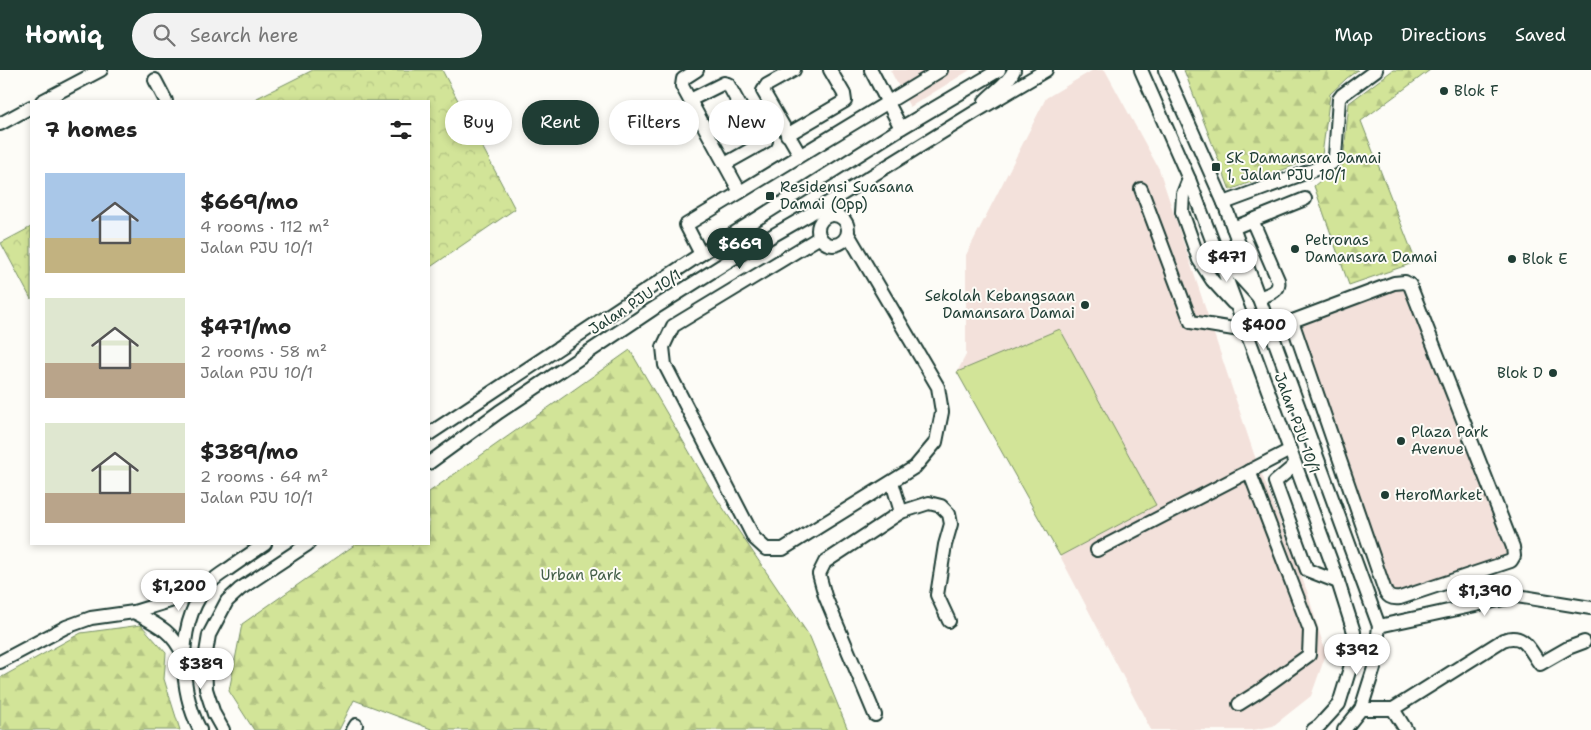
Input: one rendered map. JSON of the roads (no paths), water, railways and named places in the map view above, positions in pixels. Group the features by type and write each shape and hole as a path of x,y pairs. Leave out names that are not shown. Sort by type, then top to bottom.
{"street":[{"path":"43,100 76,76 101,70"},
{"path":"697,70 686,76 682,82 690,100 724,83 728,84 764,142 725,164"},
{"path":"794,70 767,85 763,91 800,155"},
{"path":"788,135 845,102 844,94 830,70"},
{"path":"871,70 901,128"},
{"path":"701,254 686,225 941,70"},
{"name":"Jalan PJU 10/1","path":"430,433 701,254 901,128 999,70"},
{"path":"975,112 992,93 1011,77 1014,70"},
{"name":"Jalan PJU 10/1","path":"430,463 500,412 653,308 1046,70"},
{"path":"1131,70 1153,98"},
{"name":"Jalan PJU 10/1","path":"1141,70 1189,179 1290,450 1354,632 1351,665 1339,704 1313,730"},
{"name":"Jalan PJU 10/1","path":"1165,70 1234,228 1379,626 1374,668 1361,709 1344,730"},
{"path":"1224,203 1332,163 1335,157 1338,99 1376,70"},
{"path":"155,80 165,100"},
{"path":"0,124 30,108"},
{"path":"699,116 740,192"},
{"path":"1189,179 1183,194 1182,212 1199,260 1212,280 1238,309"},
{"path":"1141,189 1191,322 1246,331"},
{"path":"1234,228 1305,199"},
{"path":"832,200 848,224 848,234 938,387 942,412 936,442 916,467 783,549 766,549 754,538 665,365 663,347 673,326 819,232 823,219 827,216 832,214 842,217"},
{"path":"810,214 819,232 828,244 838,244 848,234"},
{"path":"1215,249 1259,298 1273,292 1280,285 1252,220"},
{"path":"1271,330 1292,321 1394,283 1405,282 1410,285 1512,547 1514,556 1511,561 1400,598 1393,599 1388,597 1292,321"},
{"path":"430,453 500,412"},
{"path":"1097,550 1290,450"},
{"path":"1295,465 1275,482 1281,500 1307,570 1338,582"},
{"path":"1239,704 1309,655 1310,630 1249,471"},
{"path":"892,482 901,512"},
{"path":"1335,505 1354,499"},
{"path":"875,715 825,596 819,574 825,562 901,512 929,503 941,506 949,514 951,524 943,554 937,595 949,621"},
{"path":"0,662 66,627 92,618 134,612 170,601 212,580 263,545"},
{"path":"223,730 214,714 206,689 205,659 209,635 227,601 240,589 306,545"},
{"path":"183,655 193,612 212,580"},
{"path":"1379,626 1517,596 1591,608"},
{"path":"134,612 169,633 178,643 183,655 188,693 200,727"},
{"path":"1361,709 1393,709 1503,640 1515,637 1524,642 1540,664 1584,642"},
{"path":"1393,709 1406,730"}],"place":[{"name":"Blok F","path":"1444,91"},
{"name":"SK Damansara Damai 1, Jalan PJU 10/1","path":"1216,167"},
{"name":"Residensi Suasana Damai (Opp)","path":"770,196"},
{"name":"Petronas Damansara Damai","path":"1295,249"},
{"name":"Blok E","path":"1512,259"},
{"name":"Sekolah Kebangsaan Damansara Damai","path":"1085,305"},
{"name":"Blok D","path":"1553,373"},
{"name":"Plaza Park Avenue","path":"1401,441"},
{"name":"HeroMarket","path":"1385,495"}],"park label":[{"name":"Urban Park","path":"581,575"}]}
